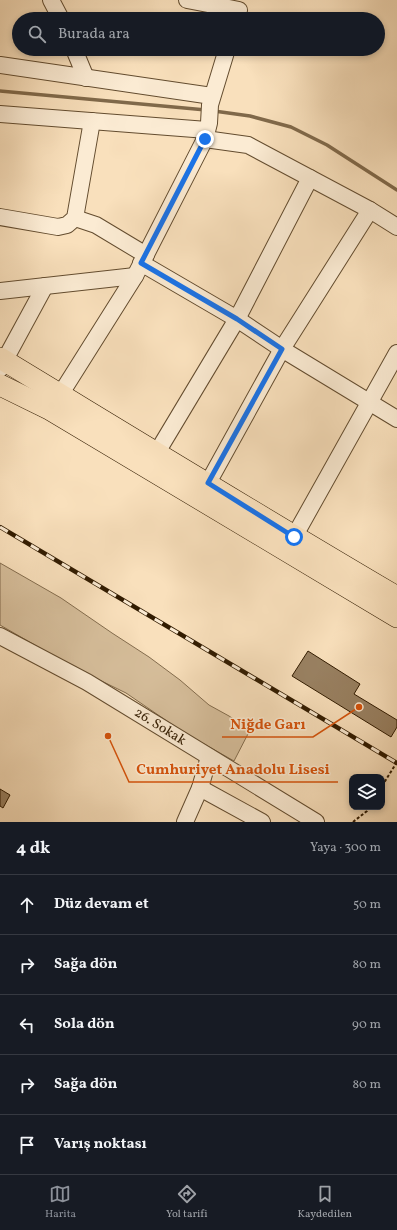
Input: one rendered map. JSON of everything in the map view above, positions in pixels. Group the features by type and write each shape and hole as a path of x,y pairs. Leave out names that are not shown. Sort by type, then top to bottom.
{"main road":[{"path":"2,363 54,402 397,617"},
{"path":"0,385 54,402 156,454 208,483 294,537 397,597"}],"street":[{"path":"51,0 57,12"},
{"path":"187,0 239,10"},
{"path":"77,56 86,78"},
{"path":"54,402 140,265 207,131 211,100 225,56"},
{"path":"0,65 86,78 211,100"},
{"path":"0,114 207,131 248,146 370,210 397,227"},
{"path":"0,217 58,227 67,225 75,218 92,121"},
{"path":"156,454 237,319 310,178"},
{"path":"208,483 282,349 370,210"},
{"path":"75,218 96,225 140,265 237,319 282,349 397,419"},
{"path":"0,291 45,286 140,265"},
{"path":"2,363 45,286"},
{"path":"294,537 397,353"},
{"name":"26. Sokak","path":"0,636 87,682 316,822"},
{"path":"185,822 200,788 209,757"},
{"path":"200,788 262,822"}],"path":[{"path":"385,781 397,762"},
{"path":"353,822 368,810"}],"shaded area":[{"path":"0,563 61,598 149,657 180,680 209,705 250,730 234,761 183,732 126,693 73,667 0,625"}],"building":[{"path":"308,651 360,684 354,694 397,720 397,727 391,737 292,676"},
{"path":"0,789 10,795 3,808 0,806"}],"waterway":[{"path":"0,91 206,110"},
{"path":"214,111 250,116 291,127 327,145 397,190"}],"railway":[{"path":"0,527 397,763"}],"place":[{"name":"Niğde Garı","path":"359,707"},
{"name":"Cumhuriyet Anadolu Lisesi","path":"108,736"}],"route":[{"path":"205,139 141,263 237,319 282,349 208,483 294,537"}]}
